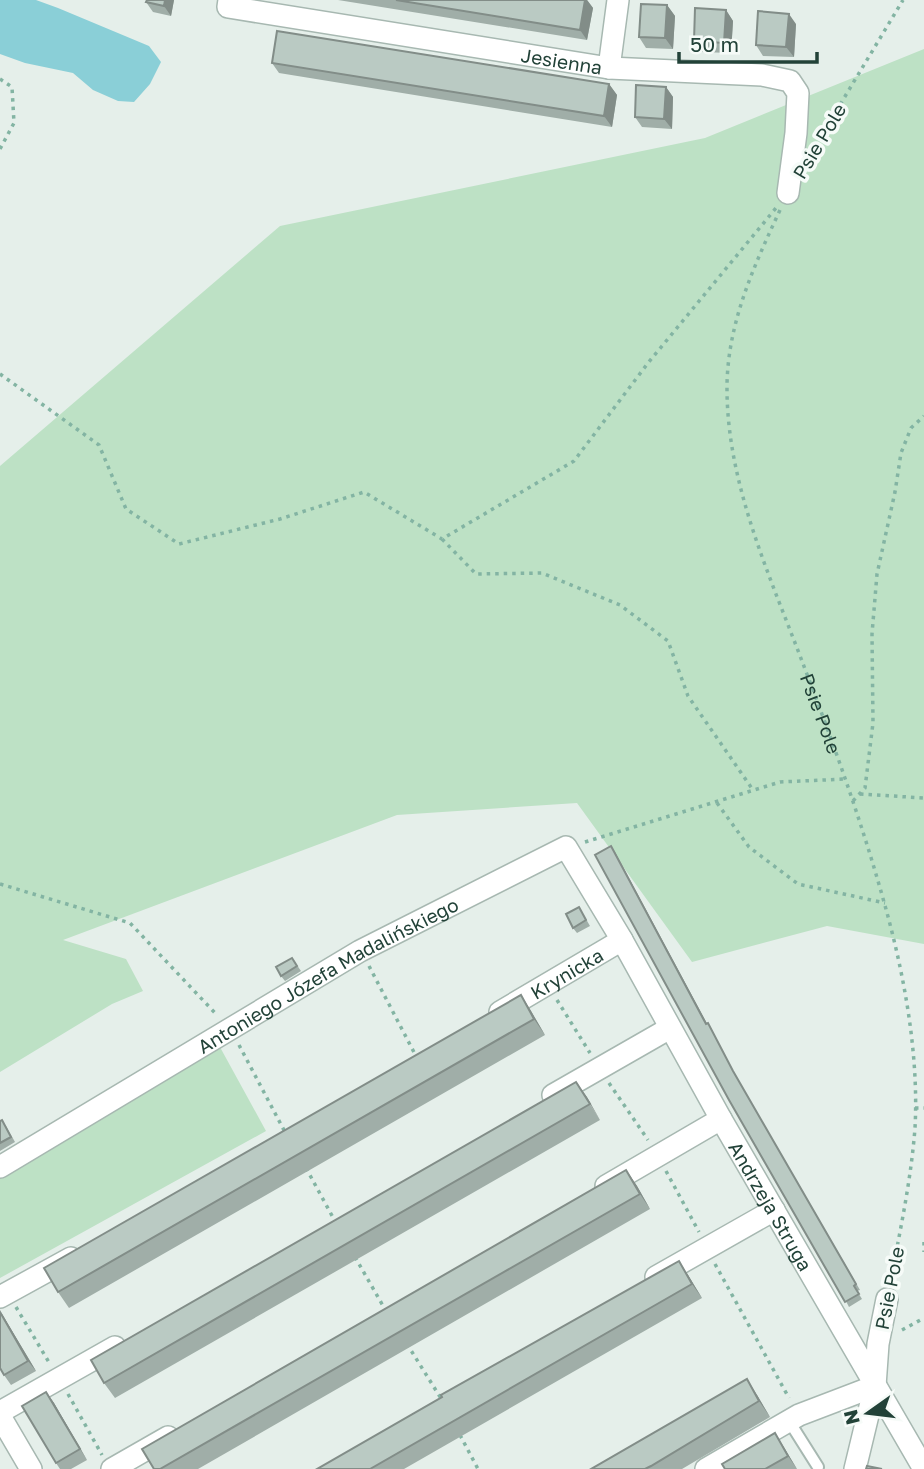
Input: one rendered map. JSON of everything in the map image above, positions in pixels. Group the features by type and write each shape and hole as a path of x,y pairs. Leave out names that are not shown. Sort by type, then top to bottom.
{"street":[{"name":"Jesienna","path":"229,0 228,7 609,68 762,75 790,81 798,93 788,193"},
{"path":"609,68 618,0"},
{"path":"566,847 622,940"},
{"name":"Antoniego Józefa Madalińskiego","path":"0,1167 360,951 566,847"},
{"name":"Krynicka","path":"477,1026 622,940"},
{"name":"Andrzeja Struga","path":"622,940 720,1119 923,1469"},
{"path":"539,1103 670,1028"},
{"path":"588,1197 720,1119"},
{"path":"634,1289 774,1210"},
{"path":"0,1297 93,1245"},
{"name":"Psie Pole","path":"855,1469 875,1385 878,1344 887,1299"},
{"path":"31,1469 0,1414 131,1338"},
{"path":"706,1469 794,1418 875,1385"},
{"path":"112,1469 184,1428"}],"lane":[{"path":"794,1418 818,1467"}],"path":[{"name":"Psie Pole","path":"808,159 904,0"},
{"path":"0,79 12,87 14,123 0,149"},
{"name":"Psie Pole","path":"788,193 750,275 735,324 727,384 730,435 743,498 766,570 846,779 884,903 910,1029 915,1128 907,1190 887,1299"},
{"path":"442,539 574,461 648,363 788,193"},
{"path":"0,374 99,445 126,509 178,544 280,519 364,492 442,539 476,574 542,573 620,606 668,641 688,696 753,790"},
{"path":"853,801 865,788 873,723 873,634 877,574 901,453 911,428 924,416"},
{"path":"566,847 780,782 846,779"},
{"path":"858,794 924,798"},
{"path":"716,802 749,847 798,884 884,903"},
{"path":"0,884 130,923 230,1030 288,1137"},
{"path":"360,951 418,1060"},
{"path":"547,984 599,1069 658,1156 794,1418"},
{"path":"915,1108 924,1108"},
{"path":"305,1167 341,1232"},
{"path":"924,1242 924,1252"},
{"path":"354,1254 387,1313"},
{"path":"897,1334 924,1318"},
{"path":"401,1334 447,1410"},
{"path":"460,1434 478,1469"}],"green space":[{"path":"924,49 924,944 827,926 692,962 577,803 397,815 63,940 126,959 143,991 112,1004 0,1072 0,466 280,226 705,138"},
{"path":"215,1038 266,1131 0,1278 0,1178"}],"water":[{"path":"0,0 36,0 58,8 149,46 161,62 150,84 134,102 118,101 93,90 73,73 25,63 0,54"}],"building":[{"path":"165,0 164,6 146,2"},
{"path":"396,0 585,0 580,30"},
{"path":"641,4 667,5 665,38 639,37"},
{"path":"695,8 726,10 724,43 694,41"},
{"path":"758,11 789,14 786,47 756,45"},
{"path":"277,31 609,84 604,116 272,63"},
{"path":"636,85 666,87 664,119 635,117"},
{"path":"611,846 706,1024 708,1023 856,1284 854,1286 859,1294 845,1302 729,1100 595,855"},
{"path":"579,907 586,920 573,928 566,914"},
{"path":"292,958 297,966 281,976 276,967"},
{"path":"521,995 534,1019 58,1292 44,1268"},
{"path":"576,1082 590,1104 104,1383 91,1360"},
{"path":"2,1120 11,1137 0,1143 0,1121"},
{"path":"626,1170 640,1194 160,1469 154,1469 142,1449"},
{"path":"679,1261 692,1284 370,1469 317,1469 442,1397 441,1395"},
{"path":"0,1312 28,1361 4,1375 0,1368"},
{"path":"747,1379 759,1401 651,1466 645,1469 591,1469"},
{"path":"46,1392 80,1449 56,1463 22,1406"},
{"path":"775,1433 788,1456 765,1469 725,1469 722,1464"}]}
